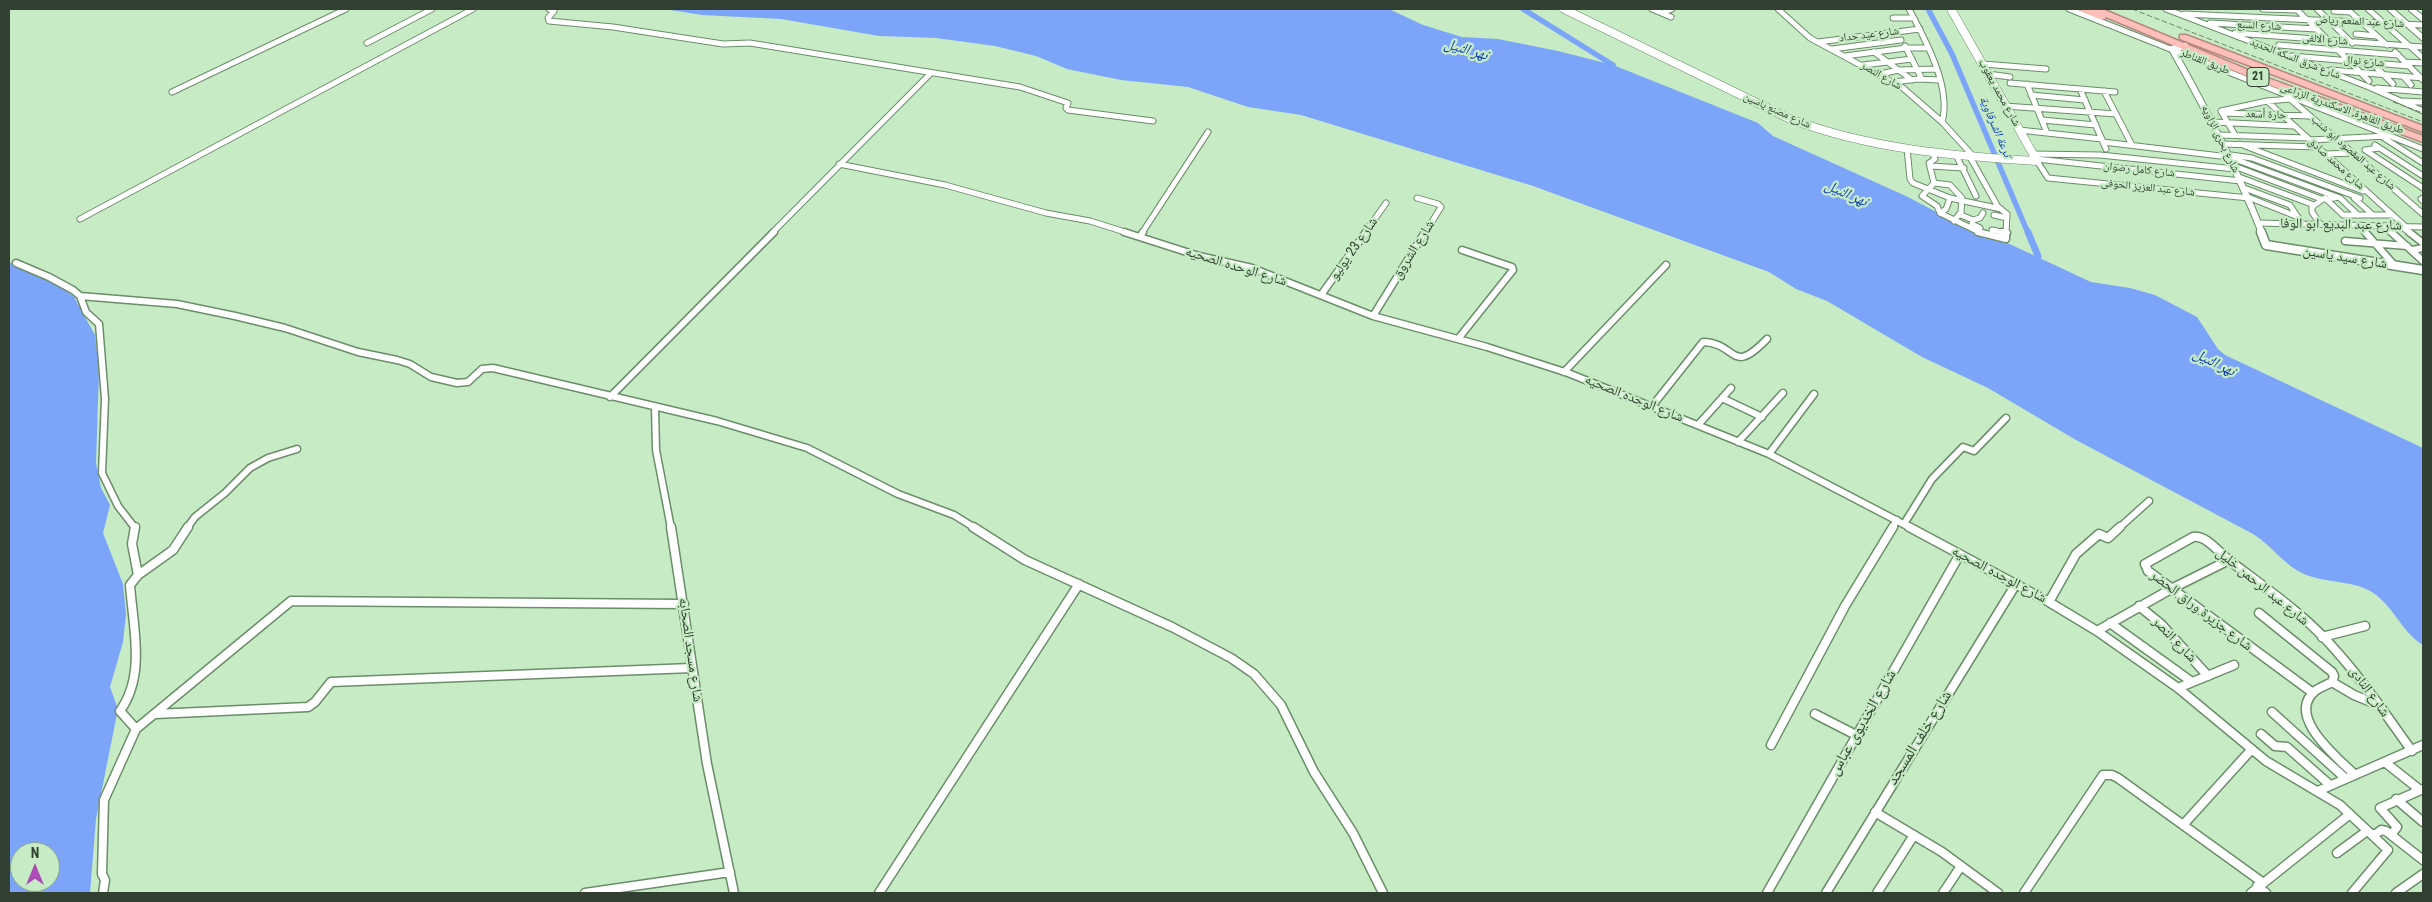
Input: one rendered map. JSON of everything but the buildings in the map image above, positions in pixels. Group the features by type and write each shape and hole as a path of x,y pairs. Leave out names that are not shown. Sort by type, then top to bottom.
{"highway":[{"path":"2081,9 2105,18 2126,18"},
{"name":"طريق القاهرة, الاسكندرية الزراعى","path":"2095,9 2126,18 2250,62 2423,129"},
{"name":"طريق القاهرة, الاسكندرية الزراعى","path":"2108,9 2185,46 2262,79 2423,139"},
{"path":"2114,9 2126,18"},
{"path":"2250,62 2276,78 2262,79"},
{"path":"2327,92 2302,88 2340,109"}],"main road":[{"name":"شارع مصنع ياسين","path":"1564,9 1800,123 1837,134 1932,152 2014,160 2036,158"},
{"name":"شارع محمد يعقوب","path":"1951,9 2036,158"}],"street":[{"path":"172,92 346,9"},
{"path":"367,43 432,9"},
{"path":"80,219 473,9"},
{"path":"549,9 554,11 548,18 551,21 614,27 726,44 750,43 1020,87 1068,103 1066,108 1068,110 1153,122"},
{"path":"1652,9 1670,17"},
{"path":"1662,13 1672,9"},
{"name":"شارع النصر","path":"1778,9 1804,34 1894,82 1942,122 1972,157 2001,209 2006,212 2007,218"},
{"path":"1909,9 1920,29 1936,69 1946,112 1942,122"},
{"name":"طريق القناطر","path":"2069,9 2423,150"},
{"name":"شارع شرق السكه الحديد","path":"2166,9 2400,100 2422,105"},
{"path":"2244,9 2291,57"},
{"path":"2263,9 2296,9 2369,81"},
{"path":"2317,9 2393,84"},
{"path":"2368,9 2423,58"},
{"path":"2390,9 2423,38"},
{"path":"2411,9 2423,19"},
{"path":"2334,11 2348,10 2423,79"},
{"name":"شارع عبد المنعم رياض","path":"2176,13 2423,25"},
{"path":"1893,18 1914,18"},
{"name":"شارع السبع","path":"2202,23 2316,29"},
{"name":"شارع عيد حداد","path":"1818,42 1920,29"},
{"path":"1897,31 1922,79"},
{"name":"شارع الالفى","path":"2227,33 2423,47"},
{"path":"2356,34 2376,36"},
{"path":"1832,49 1902,40"},
{"path":"2279,45 2398,55"},
{"path":"2172,49 2185,46"},
{"path":"1845,56 1906,48 1928,48"},
{"name":"شارع بحرى الزاويه","path":"2172,49 2224,144 2248,197 2267,246"},
{"path":"1874,52 1912,80"},
{"name":"شارع نوال","path":"2291,57 2372,63 2423,63"},
{"path":"1863,65 1912,59"},
{"path":"1983,64 2046,69"},
{"path":"2019,67 2021,74"},
{"path":"1879,74 1899,70 1936,69"},
{"path":"2321,69 2423,79"},
{"path":"610,396 931,73"},
{"path":"1988,74 2027,84 2115,92"},
{"path":"2403,76 2411,85"},
{"path":"1894,82 1922,79 1939,80"},
{"path":"2027,84 2047,133"},
{"path":"2369,87 2423,92"},
{"path":"2080,89 2106,149"},
{"path":"2104,91 2132,145"},
{"name":"شارع عبد المقصود ابو شنب","path":"2283,93 2423,214"},
{"path":"2032,95 2085,100"},
{"path":"2235,135 2221,111 2266,101 2290,99"},
{"path":"2400,100 2422,105"},
{"name":"شارع محمد صادق","path":"2266,101 2423,243"},
{"path":"2250,104 2261,114"},
{"path":"2005,106 2116,114"},
{"name":"حارة أسعد","path":"2221,113 2310,116"},
{"path":"2249,114 2271,136"},
{"path":"2042,120 2096,124"},
{"path":"2213,122 2294,126"},
{"path":"2019,130 2252,158 2357,198 2373,215"},
{"path":"1140,237 1208,132"},
{"path":"2219,135 2338,140 2389,135"},
{"path":"2381,136 2423,164"},
{"path":"2364,138 2423,176"},
{"path":"2224,144 2317,147"},
{"path":"2240,144 2371,195"},
{"path":"1907,148 1911,181 1926,190 1950,198 2001,209"},
{"path":"2379,148 2365,150 2423,188"},
{"path":"1932,152 1935,158 1929,162 1934,183"},
{"path":"2325,154 2354,153"},
{"path":"1956,155 1966,171 1976,196"},
{"path":"2036,158 2100,155 2235,168 2323,199 2345,215 2393,215"},
{"path":"2229,156 2340,198 2358,215"},
{"name":"شارع محمد يعقوب","path":"2036,158 2048,178"},
{"name":"شارع كامل رضوان","path":"2036,158 2241,182"},
{"name":"شارع الوحده الصحيه","path":"839,164 946,186 1046,212 1090,221 1199,256 1252,268 1374,316 1458,339 1564,372 1653,406 1806,471 2049,602 2097,631 2178,688 2251,750 2282,771 2318,791 2350,814 2388,850 2359,882 2352,893"},
{"path":"1930,166 1980,174"},
{"path":"2369,167 2389,166"},
{"name":"شارع عبد العزيز الحوفى","path":"2048,178 2248,197 2298,217"},
{"path":"1954,221 1961,215 1964,209 1963,201 1948,181 1934,183 1922,194 1938,206 1940,214 1954,221 1977,232 2007,236"},
{"path":"2241,182 2314,206"},
{"path":"2241,182 2290,206 2302,224"},
{"path":"2320,224 2311,209 2323,199 2357,198 2371,195"},
{"name":"شارع الشروق","path":"1374,316 1441,207 1417,198"},
{"path":"1940,214 1946,209 1950,198"},
{"name":"شارع 23 يوليو","path":"1321,296 1386,203"},
{"path":"1961,215 1972,220 1980,218 1983,213"},
{"path":"1994,215 2007,218 2007,236"},
{"path":"1972,220 1972,224 1980,228 1977,232"},
{"name":"شارع عبد البديع ابو الوفا","path":"2258,223 2423,227"},
{"path":"2359,225 2395,266"},
{"path":"2385,226 2423,261"},
{"path":"1992,230 2007,236"},
{"path":"2345,241 2423,248"},
{"name":"شارع سيد ياسين","path":"2267,246 2423,270"},
{"path":"1458,339 1513,270 1512,267 1462,250"},
{"path":"16,263 50,277 80,296 177,304 235,316 285,328 358,352 410,364 431,377 456,383 468,382 482,370 490,368 717,421 807,448 898,494 954,516 1025,560 1198,641 1231,658 1254,674 1281,705 1314,772 1352,833 1383,893"},
{"path":"1564,372 1666,265"},
{"path":"80,296 81,304 87,314 99,324 105,399 102,473 118,506 135,527 132,544 138,575"},
{"path":"1653,406 1703,342 1711,342 1737,357 1744,358 1757,351 1767,339"},
{"path":"1698,425 1731,388"},
{"path":"1738,442 1783,393"},
{"path":"1769,454 1814,394"},
{"path":"1722,398 1762,417"},
{"name":"شارع مسجد الصحابه","path":"655,406 654,431 656,450 684,604 707,764 734,893"},
{"path":"1771,745 1845,606 1900,522 1932,479 1963,447 1974,451 2006,418"},
{"path":"136,729 120,711 130,697 137,650 130,585 138,575 174,550 195,518 225,493 250,468 268,458 297,449"},
{"path":"2049,602 2080,549 2099,534 2108,538 2149,501"},
{"name":"شارع جزيرة وراق الحضر","path":"2202,537 2193,537 2145,564 2148,571 2313,693"},
{"name":"شارع عبد الرحمن خليل","path":"2202,537 2285,603 2322,637"},
{"name":"شارع الخديوى عباس","path":"1767,893 1960,554"},
{"path":"2097,631 2139,606 2229,560"},
{"path":"879,893 1079,584"},
{"name":"شارع خلف المسجد","path":"1826,893 2016,584"},
{"path":"103,893 105,884 102,874 104,800 136,729 291,601 684,604"},
{"name":"شارع النصر","path":"2139,606 2161,624 2208,676"},
{"path":"2259,613 2332,672 2334,676 2332,682 2313,693 2306,701 2303,709 2308,723 2355,775"},
{"path":"2110,623 2192,682"},
{"path":"2322,637 2365,626"},
{"name":"شارع النادى","path":"2322,637 2348,663 2412,751"},
{"path":"2178,688 2234,664"},
{"path":"155,714 308,707 316,702 323,688 331,682 692,668"},
{"path":"2332,682 2354,695 2376,704"},
{"path":"2272,712 2345,778"},
{"path":"1815,714 1856,735"},
{"path":"2261,734 2275,746 2287,747 2330,785"},
{"path":"2318,791 2345,778 2386,763 2423,745"},
{"path":"2183,825 2251,750"},
{"path":"2386,763 2422,789"},
{"path":"2024,893 2103,775 2112,775 2118,778 2183,825 2266,893"},
{"path":"2392,834 2397,827 2380,808 2396,799 2422,789"},
{"path":"2396,799 2423,822"},
{"path":"1875,812 1961,866 1998,893"},
{"path":"2257,887 2350,814"},
{"path":"2337,853 2369,833 2376,834 2381,830 2392,834 2423,860"},
{"path":"1877,893 1914,836"},
{"path":"1943,893 1961,866"},
{"path":"585,893 730,872"},
{"path":"2396,893 2423,874"}],"water":[{"name":"نهر النيل","path":"664,9 1389,9 1423,25 1462,37 1498,39 1558,51 1613,65 1758,123 1773,136 1908,197 1978,234 2001,240 2091,282 2130,288 2155,295 2197,317 2218,349 2225,355 2423,448 2423,645 2409,633 2385,603 2370,591 2362,587 2304,574 2284,561 2253,534 2076,440 1988,388 1922,357 1827,301 1796,289 1769,272 1533,186 1301,115 1248,107 1188,87 1121,80 1067,69 1036,56 995,46 936,38 879,36 781,19 702,15"},
{"path":"9,262 61,287 74,297 95,335 99,371 96,463 101,488 110,505 103,533 123,584 126,614 123,642 110,687 118,709 96,819 90,893 9,893"}],"waterway":[{"path":"1523,9 1613,65"},
{"name":"ترعة الشرقاوية","path":"1928,9 1952,54 2028,233"},
{"name":"ترعة الشرقاوية","path":"2028,232 2038,256"}],"railway":[{"path":"2132,9 2423,122"},
{"path":"2393,102 2423,113"}]}
